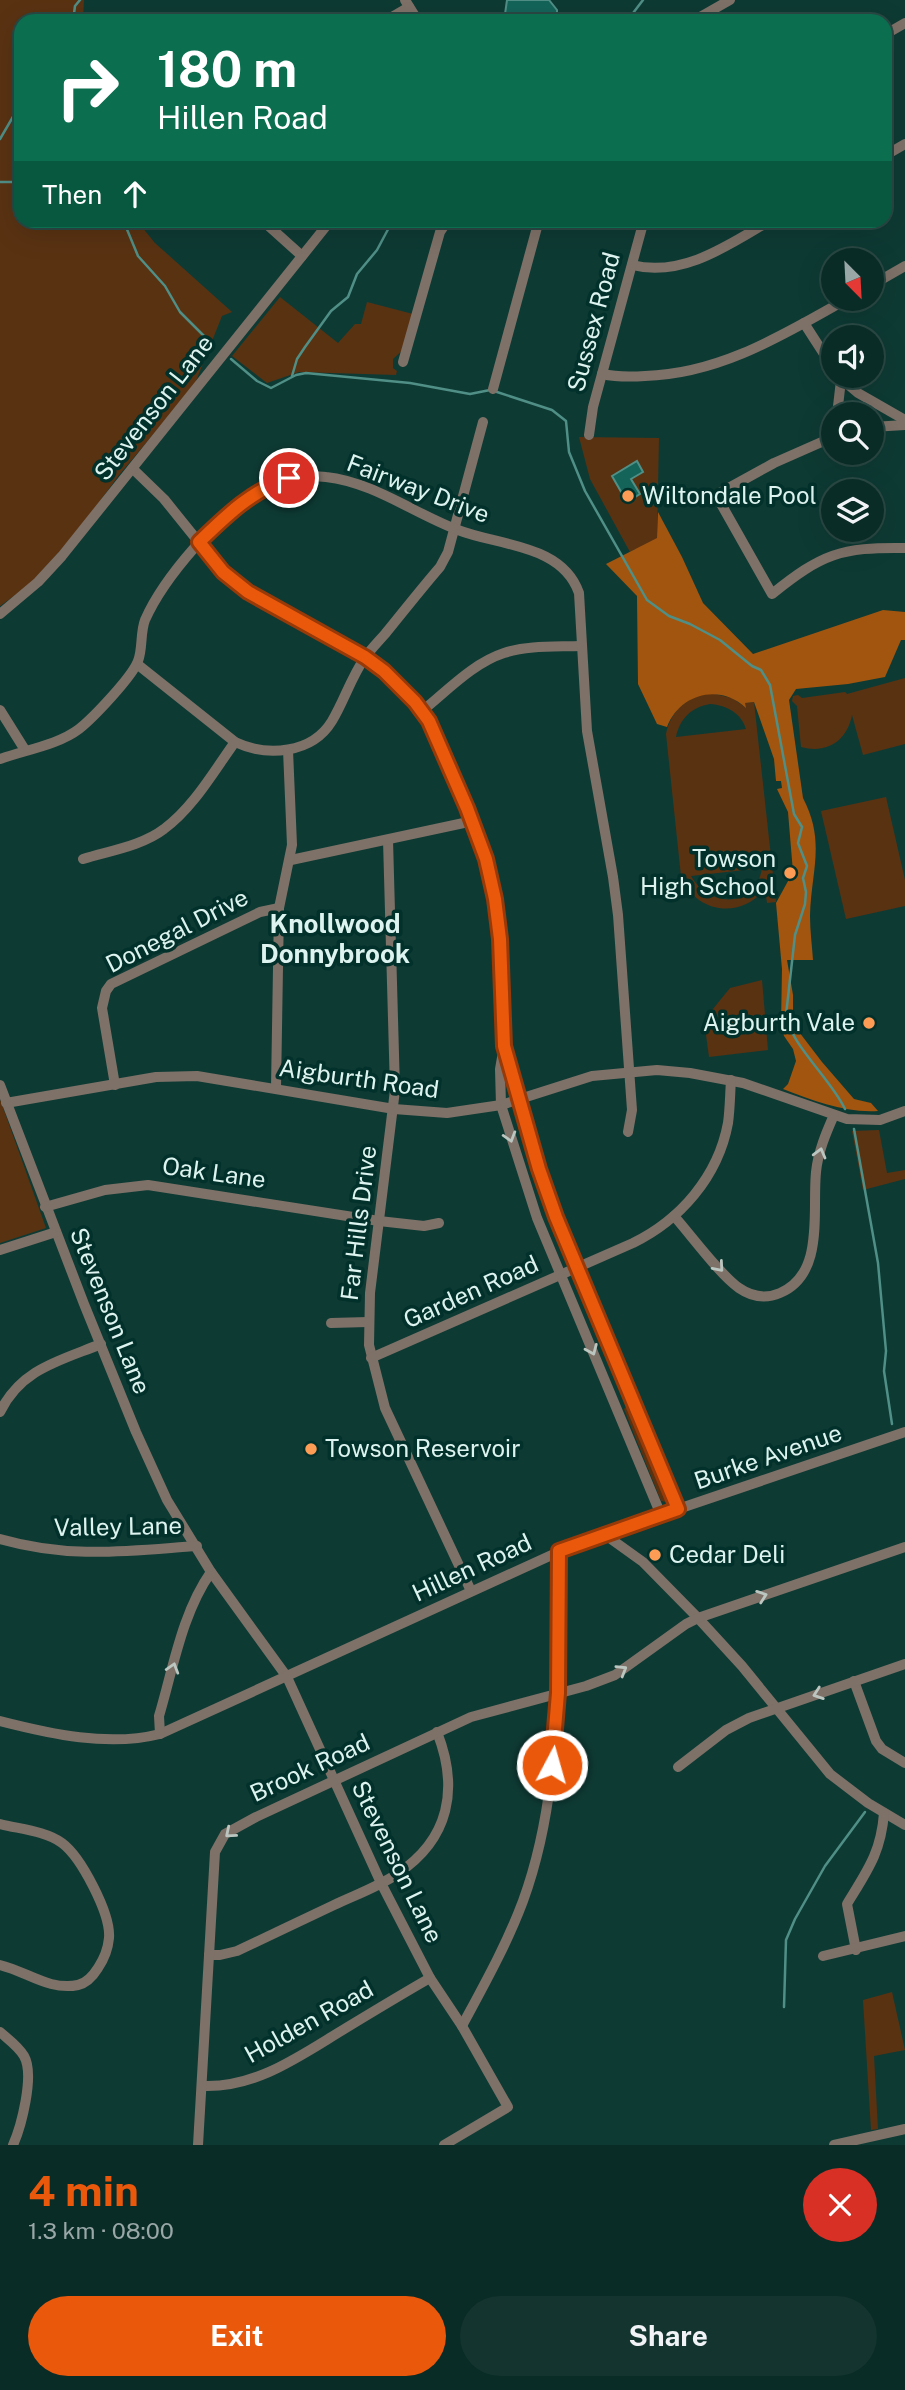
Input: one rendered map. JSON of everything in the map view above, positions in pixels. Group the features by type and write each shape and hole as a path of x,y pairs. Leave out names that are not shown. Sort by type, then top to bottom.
{"street":[{"path":"705,14 730,0"},
{"path":"271,228 302,256"},
{"name":"Stevenson Lane","path":"0,614 49,571 325,228"},
{"path":"403,362 443,228"},
{"path":"493,388 537,228"},
{"name":"Sussex Road","path":"589,435 593,407 642,228"},
{"path":"632,265 661,268 702,258 756,228"},
{"path":"884,278 905,266"},
{"path":"602,374 639,377 687,372 736,357 824,312"},
{"path":"804,323 821,349"},
{"path":"854,388 905,422"},
{"path":"137,664 235,742 264,750 288,750 311,741 327,729 365,657 440,567 448,552 483,422"},
{"path":"884,425 905,422"},
{"path":"821,442 774,463 716,495 772,594 805,570 837,552 856,548 905,548"},
{"path":"133,469 164,499 223,572 248,592 365,657 396,682 422,711 434,730 473,821 486,859 498,920 504,1046 518,1099 550,1200 678,1509"},
{"name":"Fairway Drive","path":"0,759 67,736 97,712 137,664 145,620 167,582 199,542 243,501 261,489 289,478 308,476 348,481 454,529 535,552 562,565 575,582 579,593 587,731 618,915 632,1110 628,1132"},
{"path":"422,711 480,665 503,653 523,649 581,646"},
{"path":"0,710 24,750"},
{"path":"83,859 146,838 164,829 190,801 235,742"},
{"path":"276,1088 279,908 290,860 292,835 288,750"},
{"path":"290,860 473,821"},
{"name":"Far Hills Drive","path":"388,839 394,1109 368,1322 371,1358 385,1408 471,1591"},
{"name":"Donegal Drive","path":"115,1084 102,1008 106,991 111,984 260,912 279,908"},
{"path":"504,1046 500,1069 500,1105 528,1195 661,1515"},
{"name":"Aigburth Road","path":"6,1103 183,1075 212,1077 394,1109 447,1113 500,1105 577,1080 629,1071 673,1071 731,1080 769,1090 847,1119 873,1121 905,1111"},
{"name":"Garden Road","path":"371,1358 644,1238 674,1216 702,1185 719,1152 728,1120 731,1080"},
{"name":"Stevenson Lane","path":"0,1085 45,1207 136,1432 167,1500 223,1581 230,1596"},
{"path":"674,1216 737,1287 766,1297 800,1282 809,1263 816,1170 822,1143 834,1115"},
{"name":"Oak Lane","path":"45,1207 120,1187 158,1185 379,1221 425,1226 439,1223"},
{"path":"0,1250 56,1232"},
{"path":"331,1323 368,1322"},
{"path":"0,1412 13,1390 28,1376 101,1344"},
{"name":"Burke Avenue","path":"604,1534 905,1432"},
{"path":"604,1534 643,1562 698,1618 777,1707 830,1774 854,1794 905,1825"},
{"name":"Hillen Road","path":"0,1721 103,1739 134,1739 160,1734 559,1551 604,1534"},
{"name":"Valley Lane","path":"0,1539 48,1550 82,1553 197,1546"},
{"name":"Stevenson Lane","path":"197,1546 211,1572 287,1677 381,1883 430,1978 462,2026 508,2107 444,2145"},
{"name":"Brook Road","path":"198,2145 215,1852 221,1840 234,1828 479,1714 586,1686 615,1675 698,1618 905,1548"},
{"path":"462,2026 510,1934 544,1828 558,1693 559,1551"},
{"path":"160,1734 159,1716 192,1608 201,1586 211,1572"},
{"path":"678,1767 738,1723 905,1664"},
{"path":"854,1681 876,1741 882,1749 905,1763"},
{"path":"209,1955 237,1951 381,1883 410,1864 426,1848 443,1822 450,1793 443,1747 437,1732"},
{"path":"856,1950 846,1904 876,1855 882,1836 884,1812"},
{"path":"0,1824 54,1838 71,1851 98,1899 108,1924 109,1937 102,1962 95,1974 77,1985 50,1984 0,1965"},
{"path":"823,1956 905,1936"},
{"name":"Holden Road","path":"203,2086 219,2087 242,2083 279,2068 430,1978"},
{"path":"0,2032 24,2056 28,2069 23,2112 13,2145"},
{"path":"834,2145 860,2142 905,2129"}],"shaded area":[{"path":"0,0 84,0 83,14 14,14 14,228 143,228 155,243 232,312 222,316 194,386 119,475 78,531 29,585 0,606"},
{"path":"507,0 549,0 557,10 557,14 505,14"},
{"path":"280,297 338,343 355,324 361,324 367,302 413,314 405,348 393,359 396,375 299,372 267,383 232,356"},
{"name":"Wiltondale Pool","path":"579,437 659,438 657,538 671,565 635,549 630,552 590,479"},
{"name":"Wiltondale Pool","path":"637,461 643,472 631,479 640,494 627,502 612,476"},
{"path":"658,512 703,603 753,654 883,610 905,612 905,640 901,640 885,677 796,689 789,700 803,798 810,814 816,843 810,916 813,960 787,960 793,995 793,1024 854,1099 871,1103 878,1111 841,1108 783,1089 788,1084 796,1061 781,1025 782,969 776,903 793,872 788,812 777,789 782,788 781,781 776,781 774,759 754,702 745,703 746,708 724,696 701,696 681,707 667,727 657,724 638,684 637,596 606,564 657,538"},
{"path":"905,678 905,744 863,755 852,715 846,732 834,743 819,749 801,747 797,706 792,701 793,696 802,698 845,692 847,694"},
{"path":"710,693 732,698 745,707 745,703 754,702 776,902 767,903 765,889 755,899 743,905 719,908 707,905 688,888 681,876 666,734 672,718 681,706","holes":["710,704 733,711 746,729 676,737 680,724 688,714","762,868 751,891 742,897 731,899 709,894 699,887 691,876"]},
{"path":"886,797 905,880 905,906 846,919 821,811"},
{"path":"762,980 768,1050 709,1057 704,1020 730,988"},
{"path":"0,1099 46,1228 0,1243"},
{"path":"879,1130 887,1173 905,1170 905,1179 863,1190 852,1131"},
{"path":"624,1409 630,1409 668,1498 666,1502 661,1501"},
{"path":"892,1992 905,2050 874,2056 878,2129 871,2130 863,2000"}],"waterway":[{"path":"74,14 75,6 80,0"},
{"path":"632,14 643,0"},
{"path":"0,139 14,115"},
{"path":"0,182 14,182"},
{"path":"126,228 138,256 165,286 180,312 213,345"},
{"path":"292,376 297,359 331,311 348,297 357,274 377,250 389,228"},
{"path":"231,359 257,381 271,388 296,375 306,373 410,383 470,394 490,390"},
{"path":"497,392 552,410 566,421 569,452 585,491 647,600 669,616 720,640 761,670 770,685 794,814 802,827 798,843 807,866 803,878 805,904 795,935 786,1015 795,1038 845,1109"},
{"path":"854,1129 878,1263 886,1351 884,1371 892,1424"},
{"path":"784,2007 786,1940 825,1866 865,1812"}],"place":[{"name":"Wiltondale Pool","path":"628,496"},
{"name":"Towson High School","path":"790,873"},
{"name":"Aigburth Vale","path":"869,1023"},
{"name":"Towson Reservoir","path":"311,1449"},
{"name":"Cedar Deli","path":"655,1555"}],"district":[{"name":"Knollwood Donnybrook","path":"335,939"}],"route":[{"path":"289,478 261,489 243,501 199,542 223,572 248,592 365,657 384,671 415,702 434,730 473,821 491,879 500,939 504,1046 539,1169 556,1217 678,1509 559,1551 558,1693 552,1765"}]}
